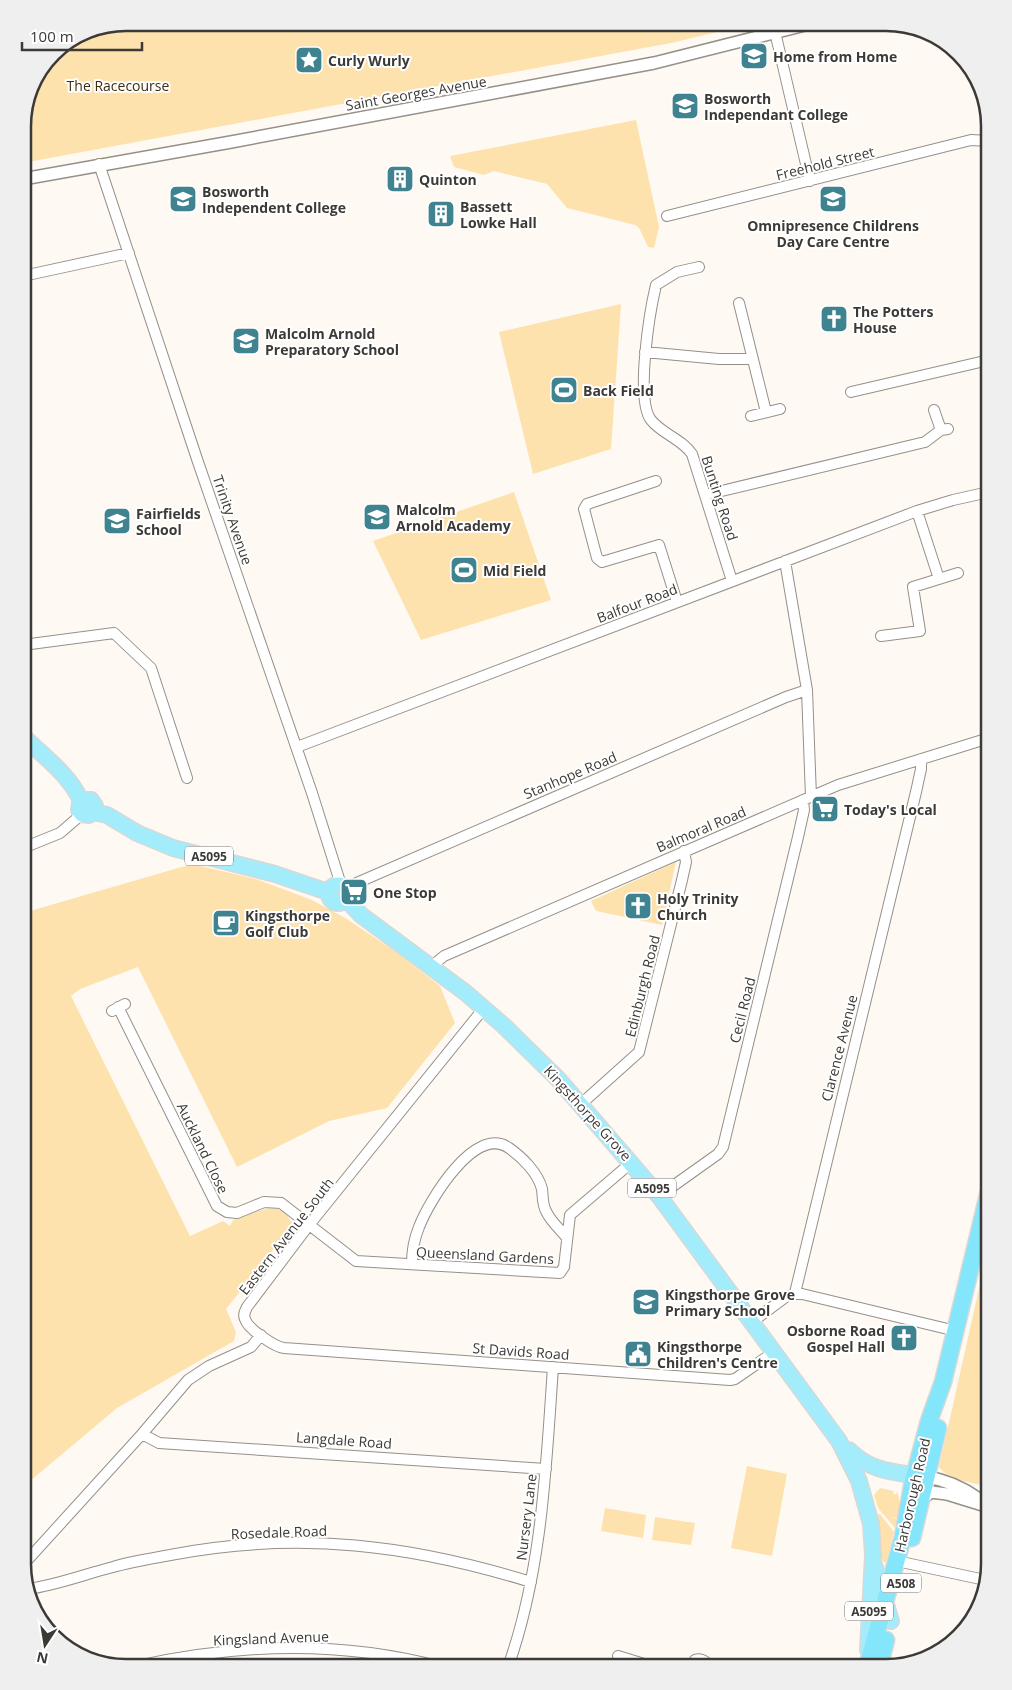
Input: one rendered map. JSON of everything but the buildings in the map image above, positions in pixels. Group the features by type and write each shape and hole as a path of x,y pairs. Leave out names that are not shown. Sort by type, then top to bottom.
{"highway":[{"name":"Harborough Road","path":"881,1659 939,1423 943,1382 981,1228"},
{"name":"Harborough Road","path":"870,1659 903,1537 924,1485"}],"main road":[{"path":"31,745 77,791 86,809"},
{"name":"A5095","path":"86,809 107,815 137,834 173,848 340,891"},
{"name":"Kingsthorpe Grove","path":"340,891 361,915 432,966 484,1008 534,1053 632,1162 659,1196 839,1440 854,1470 869,1514 873,1555 879,1584 886,1600 891,1621"},
{"name":"A5095","path":"839,1440 866,1465 924,1485"},
{"path":"854,1470 866,1477 924,1485"},
{"name":"Kingsthorpe Grove","path":"867,1659 873,1555"}],"street":[{"name":"Saint Georges Avenue","path":"31,177 654,63 779,31"},
{"path":"775,32 810,181"},
{"name":"Freehold Street","path":"667,216 970,140 981,141"},
{"name":"Trinity Avenue","path":"99,164 297,747 340,891"},
{"path":"31,274 129,253"},
{"name":"Bunting Road","path":"699,267 677,272 656,285 650,312 646,352 646,402 648,415 656,425 688,448 692,454 732,581"},
{"path":"739,303 766,412"},
{"path":"646,352 720,359 752,359"},
{"path":"850,392 981,362"},
{"path":"751,416 780,409"},
{"path":"705,496 926,442 945,429 934,410"},
{"path":"656,482 636,482 587,504 584,509 597,558 602,562 659,545 677,602"},
{"name":"Balfour Road","path":"297,747 917,512 952,500 981,494"},
{"path":"917,512 939,579"},
{"name":"Cecil Road","path":"659,1196 718,1154 723,1147 807,799 808,690 786,561"},
{"path":"881,636 920,631 912,587 958,573"},
{"path":"31,644 114,633 151,668 187,778"},
{"name":"Stanhope Road","path":"340,891 778,700 808,690"},
{"name":"Balmoral Road","path":"432,966 444,956 684,851 858,778 981,741"},
{"name":"Clarence Avenue","path":"795,1293 918,784 921,759"},
{"path":"31,845 60,833 86,809"},
{"name":"Edinburgh Road","path":"581,1104 639,1052 682,880 686,862 684,851"},
{"name":"Auckland Close","path":"118,1007 217,1206 227,1212 237,1213 264,1202 278,1202 309,1225"},
{"name":"Eastern Avenue South","path":"261,1335 246,1322 245,1311 309,1225 484,1008"},
{"path":"412,1264 418,1229 432,1202 468,1154 484,1144 493,1142 509,1147 532,1170 538,1178 545,1210 567,1238"},
{"path":"550,1217 570,1215 632,1162"},
{"name":"Queensland Gardens","path":"309,1225 356,1261 560,1273 564,1267 570,1215"},
{"path":"752,1322 795,1293 956,1331"},
{"path":"31,1556 142,1434 182,1385 199,1371 251,1347 261,1335"},
{"name":"St Davids Road","path":"261,1335 273,1345 284,1348 730,1380 735,1379 774,1352"},
{"name":"Nursery Lane","path":"510,1659 531,1582 541,1520 553,1367"},
{"name":"Langdale Road","path":"142,1434 159,1443 546,1469"},
{"path":"924,1485 981,1500"},
{"path":"924,1485 931,1492 981,1505"},
{"name":"Rosedale Road","path":"34,1587 113,1567 179,1553 285,1543 368,1546 422,1553 531,1582"},
{"path":"906,1562 980,1579"},
{"name":"Kingsland Avenue","path":"204,1659 263,1650 316,1648 401,1659"},
{"path":"618,1656 628,1659"}],"green space":[{"name":"The Racecourse","path":"126,31 721,31 676,42 31,162 31,120 34,102 47,73 73,47 102,34"},
{"path":"636,120 659,227 654,248 648,247 639,228 635,225 567,208 547,184 494,171 484,175 454,167 450,156"},
{"name":"Back Field","path":"621,304 611,449 533,474 499,332"},
{"name":"Mid Field","path":"514,492 551,600 421,640 373,541"},
{"path":"676,862 662,925 596,911 591,901"},
{"path":"192,864 256,879 312,900 347,919 396,952 440,986 455,1023 387,1108 329,1121 237,1167 138,967 80,989 71,996 190,1236 223,1221 230,1226 233,1220 268,1209 281,1210 294,1224 226,1309 236,1332 234,1341 117,1408 31,1480 31,911"},
{"path":"981,1280 981,1485 948,1475 939,1467"},
{"path":"747,1466 787,1474 772,1556 731,1548"},
{"path":"880,1488 894,1491 893,1494 896,1494 897,1491 900,1503 897,1518 890,1517 897,1519 895,1528 878,1508 874,1495"},
{"path":"605,1508 646,1515 643,1538 601,1531"},
{"path":"880,1514 894,1532 886,1563 881,1561 877,1515"},
{"path":"655,1517 695,1523 691,1545 652,1540"}],"place":[{"name":"Home from Home","path":"754,56"},
{"name":"Curly Wurly","path":"309,60"},
{"name":"Bosworth Independant College","path":"685,106"},
{"name":"Quinton","path":"400,179"},
{"name":"Bosworth Independent College","path":"183,199"},
{"name":"Omnipresence Childrens Day Care Centre","path":"833,199"},
{"name":"Bassett Lowke Hall","path":"441,214"},
{"name":"The Potters House","path":"834,319"},
{"name":"Malcolm Arnold Preparatory School","path":"246,341"},
{"name":"Back Field","path":"564,390"},
{"name":"Malcolm Arnold Academy","path":"377,517"},
{"name":"Fairfields School","path":"117,521"},
{"name":"Mid Field","path":"464,570"},
{"name":"Today's Local","path":"825,809"},
{"name":"One Stop","path":"354,892"},
{"name":"Holy Trinity Church","path":"638,906"},
{"name":"Kingsthorpe Golf Club","path":"226,923"},
{"name":"Kingsthorpe Grove Primary School","path":"646,1302"},
{"name":"Osborne Road Gospel Hall","path":"904,1338"},
{"name":"Kingsthorpe Children's Centre","path":"638,1354"}]}
